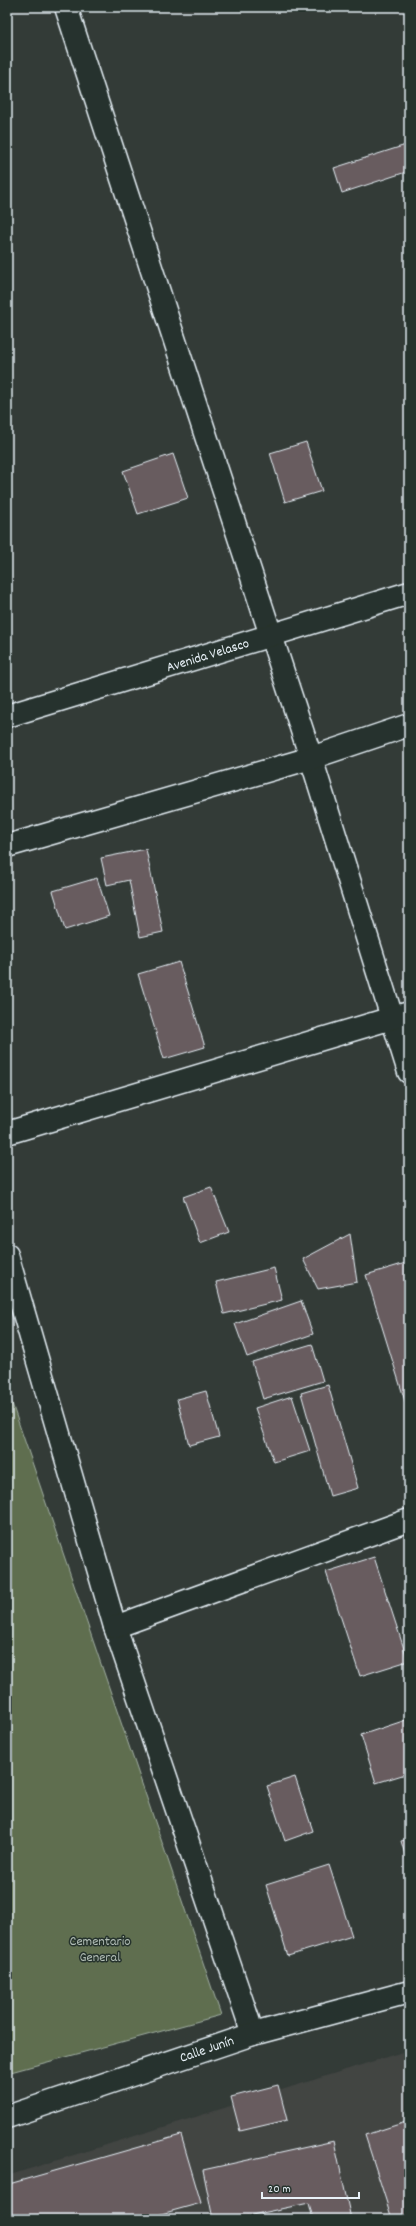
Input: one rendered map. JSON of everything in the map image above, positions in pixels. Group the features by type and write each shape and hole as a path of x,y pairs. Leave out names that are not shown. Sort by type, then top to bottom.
{"street":[{"path":"66,7 311,758 401,1015 409,1072"},
{"name":"Avenida Velasco","path":"7,716 409,593"},
{"path":"7,846 311,758 409,725"},
{"path":"7,1133 401,1015"},
{"path":"7,1255 115,1627 253,2034"},
{"path":"115,1627 409,1520"},
{"name":"Calle Junín","path":"7,2117 253,2034 409,1992"}],"shaded area":[{"path":"409,2050 409,2219 7,2219 7,2176"}],"green space":[{"name":"Cementario General","path":"7,1389 221,2015 7,2073"}],"building":[{"path":"409,144 409,171 342,193 334,168"},
{"path":"306,442 322,491 285,502 270,453"},
{"path":"173,454 188,498 138,514 123,471"},
{"path":"146,849 163,932 140,937 129,880 107,885 101,858"},
{"path":"97,878 109,916 65,930 53,891"},
{"path":"179,962 205,1047 164,1059 138,974"},
{"path":"211,1187 229,1232 200,1243 183,1197"},
{"path":"350,1234 357,1282 318,1289 303,1259"},
{"path":"409,1262 408,1324 409,1414 366,1275"},
{"path":"274,1268 282,1300 224,1314 216,1282"},
{"path":"301,1301 313,1334 247,1357 235,1324"},
{"path":"312,1344 323,1381 263,1399 252,1362"},
{"path":"328,1385 358,1488 330,1496 301,1393"},
{"path":"206,1391 219,1437 189,1445 177,1399"},
{"path":"292,1396 310,1451 274,1462 255,1408"},
{"path":"374,1557 408,1661 360,1676 326,1572"},
{"path":"409,1719 409,1773 376,1783 361,1735"},
{"path":"295,1777 313,1831 285,1841 267,1786"},
{"path":"409,1839 409,1868 401,1841"},
{"path":"329,1865 352,1936 288,1956 266,1885"},
{"path":"278,2085 287,2120 240,2131 231,2097"},
{"path":"409,2121 409,2219 392,2219 365,2135"},
{"path":"181,2135 201,2203 143,2219 7,2219 7,2177 9,2184"},
{"path":"334,2141 351,2219 313,2219 309,2203 247,2216 247,2219 213,2219 203,2170"}]}
